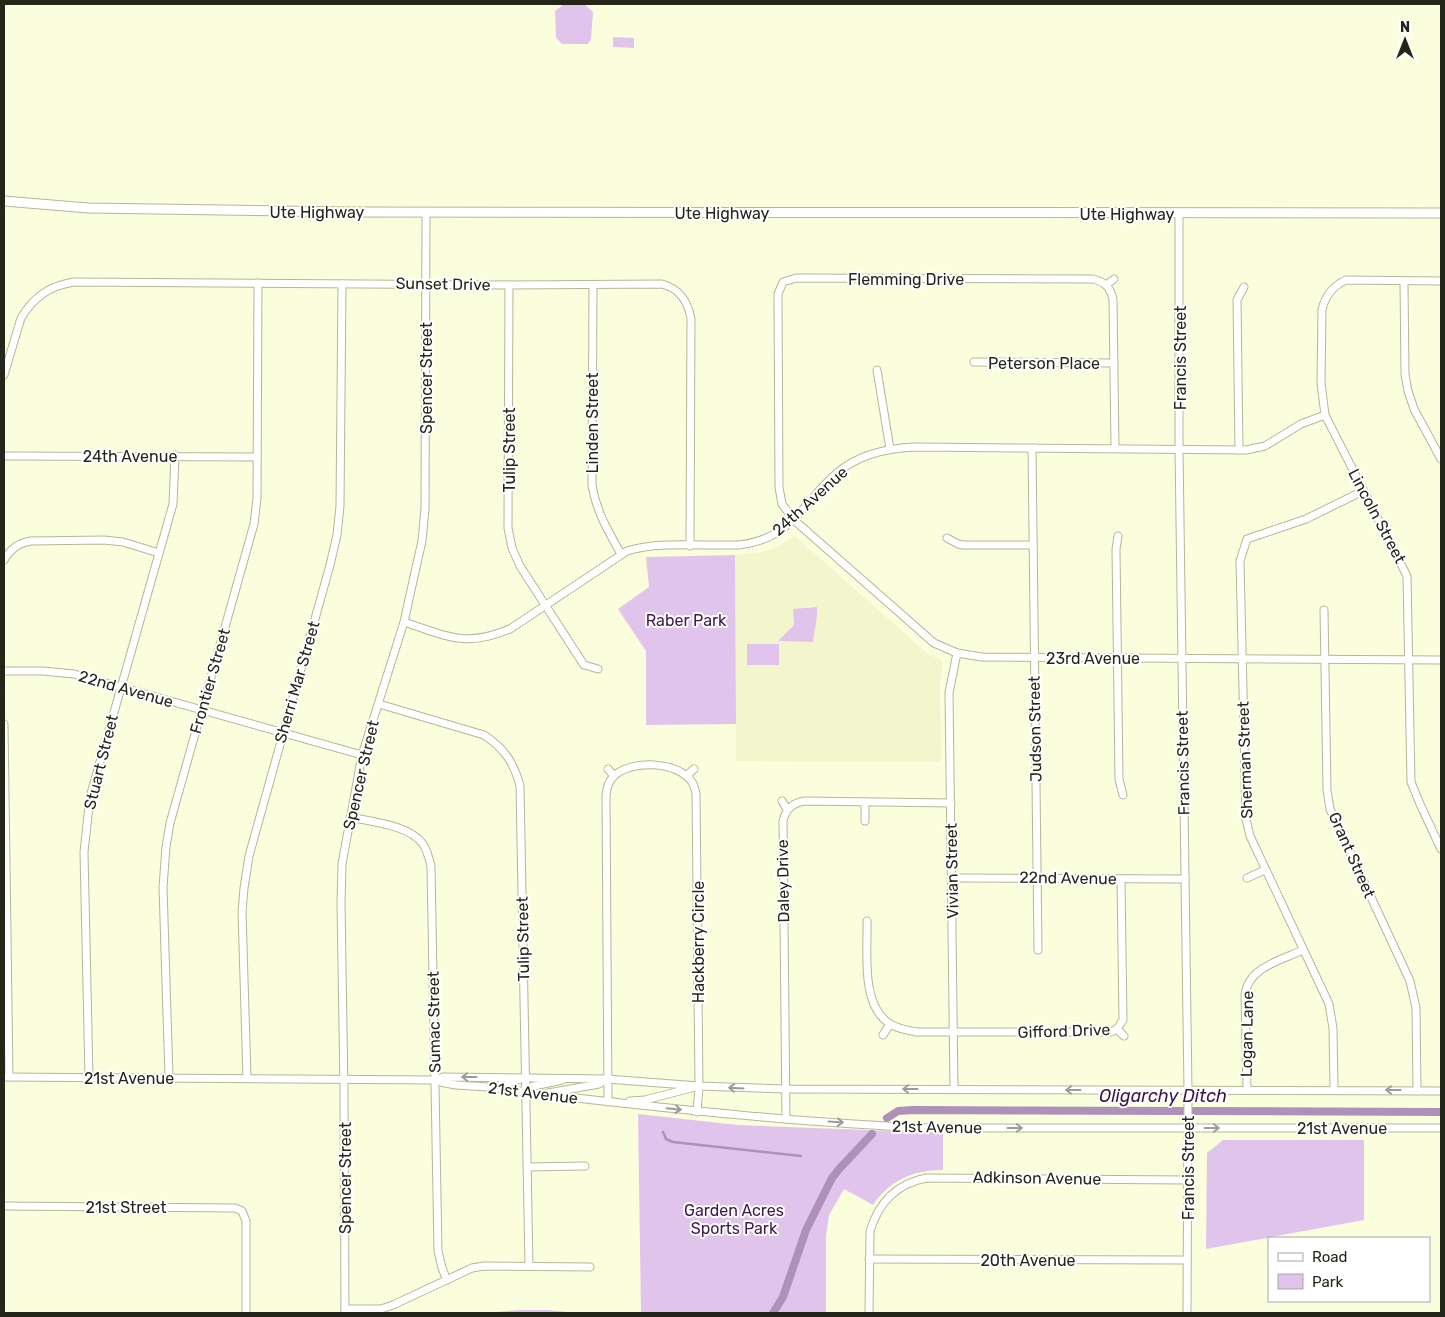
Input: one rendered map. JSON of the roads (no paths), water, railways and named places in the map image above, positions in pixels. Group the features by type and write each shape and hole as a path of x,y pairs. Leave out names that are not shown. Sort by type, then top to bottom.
{"main road":[{"name":"Ute Highway","path":"4,201 140,210 1179,214 1441,213"}],"street":[{"name":"Spencer Street","path":"345,1311 342,864 362,755 404,622 422,540 425,509 426,212"},
{"name":"Francis Street","path":"1179,214 1179,449 1188,1090 1187,1313"},
{"path":"776,277 783,282 778,294 780,487 782,504 794,520"},
{"name":"Flemming Drive","path":"783,282 796,278 1093,279 1106,285"},
{"path":"1114,279 1106,285 1111,291 1113,299 1115,448"},
{"name":"Lincoln Street","path":"1441,281 1346,280 1338,284 1330,291 1324,301 1322,310 1321,383 1324,415 1400,559 1407,576 1411,782 1441,849"},
{"name":"Sunset Drive","path":"4,375 21,318 26,311 37,297 48,289 74,282 509,285 662,284 672,287 679,292 689,308 692,319 690,546"},
{"path":"1404,282 1405,374 1408,392 1414,408 1441,459"},
{"name":"Frontier Street","path":"169,1078 163,887 166,847 170,823 254,524 257,498 258,283"},
{"name":"Sherri Mar Street","path":"247,1078 242,912 244,888 249,856 337,535 340,506 342,284"},
{"name":"Tulip Street","path":"509,285 508,528 512,548 520,566 584,665 598,669"},
{"name":"Linden Street","path":"593,285 592,485 594,501 600,516 621,554"},
{"path":"1239,450 1237,300 1244,286"},
{"name":"Peterson Place","path":"974,362 1114,363"},
{"path":"877,370 890,449"},
{"name":"24th Avenue","path":"404,622 458,640 476,640 493,637 510,629 546,606 621,554 640,547 752,544 776,534 794,520 839,471 864,456 890,449 916,447 1239,450 1265,446 1301,424 1324,415"},
{"name":"Judson Street","path":"1032,448 1038,950"},
{"name":"24th Avenue","path":"4,456 257,457"},
{"name":"Stuart Street","path":"89,1077 84,852 86,824 90,797 173,504 174,456"},
{"name":"Sherman Street","path":"1334,1090 1331,1011 1265,870 1250,836 1246,819 1240,561 1247,539 1306,519 1363,491"},
{"name":"23rd Avenue","path":"794,520 923,634 946,649 957,653 982,657 1441,660"},
{"path":"1118,536 1116,549 1119,778 1123,795"},
{"path":"947,538 963,545 1033,545"},
{"path":"4,560 8,546 31,541 104,540 123,542 159,553"},
{"name":"Grant Street","path":"1324,610 1327,790 1330,810 1412,987 1416,1008 1417,1090"},
{"name":"Vivian Street","path":"954,1090 949,693 957,653"},
{"name":"22nd Avenue","path":"4,671 44,670 74,674 362,755"},
{"name":"Tulip Street","path":"379,704 484,735 505,752 516,771 521,801 524,1077 529,1266"},
{"path":"4,724 6,1077"},
{"path":"608,1102 606,795 608,784 614,776 633,766 669,766 686,776 694,768"},
{"path":"608,768 614,776"},
{"name":"Hackberry Circle","path":"686,776 692,782 696,793 699,1086 697,1112"},
{"path":"782,801 788,809 798,802 805,801 951,803"},
{"path":"865,802 865,821"},
{"name":"Daley Drive","path":"786,1119 783,821 788,809"},
{"name":"Sumac Street","path":"350,817 405,830 415,836 423,844 427,852 432,876 438,1251 447,1280"},
{"path":"1247,878 1265,870"},
{"name":"22nd Avenue","path":"952,878 1185,879"},
{"name":"Gifford Drive","path":"890,1024 916,1032 954,1033 1110,1032 1117,1029 1123,1020 1121,879"},
{"path":"867,920 868,984 873,1005 880,1016 890,1024 883,1035"},
{"name":"Logan Lane","path":"1247,1090 1246,994 1248,982 1257,972 1303,950"},
{"path":"1117,1029 1124,1036"},
{"name":"21st Avenue","path":"6,1077 435,1080 446,1084 525,1090 540,1094 697,1112 931,1128 1441,1128"},
{"name":"21st Avenue","path":"435,1080 443,1077 607,1079 699,1086 785,1089 1441,1091"},
{"path":"487,1086 505,1084 524,1077"},
{"path":"525,1090 530,1086 554,1083 568,1078"},
{"path":"540,1094 599,1084 607,1079"},
{"path":"618,1103 645,1100 699,1086"},
{"path":"527,1167 584,1166"},
{"name":"Adkinson Avenue","path":"869,1259 870,1231 881,1206 899,1187 914,1180 926,1178 1188,1180"},
{"name":"21st Street","path":"4,1206 235,1208 242,1211 246,1221 246,1313"},
{"path":"869,1259 870,1313"},
{"name":"20th Avenue","path":"869,1259 1187,1260"},
{"path":"345,1311 381,1309 393,1305 472,1268 484,1266 590,1266"}],"waterway":[{"name":"Oligarchy Ditch","path":"887,1118 898,1111 913,1110 1441,1112"},
{"name":"Oligarchy Ditch","path":"663,1132 666,1139 673,1142 801,1156"},
{"name":"Oligarchy Ditch","path":"773,1313 783,1297 806,1230 832,1178 872,1134"}],"park label":[{"name":"Raber Park","path":"686,620"},
{"name":"Garden Acres Sports Park","path":"734,1219"}]}
